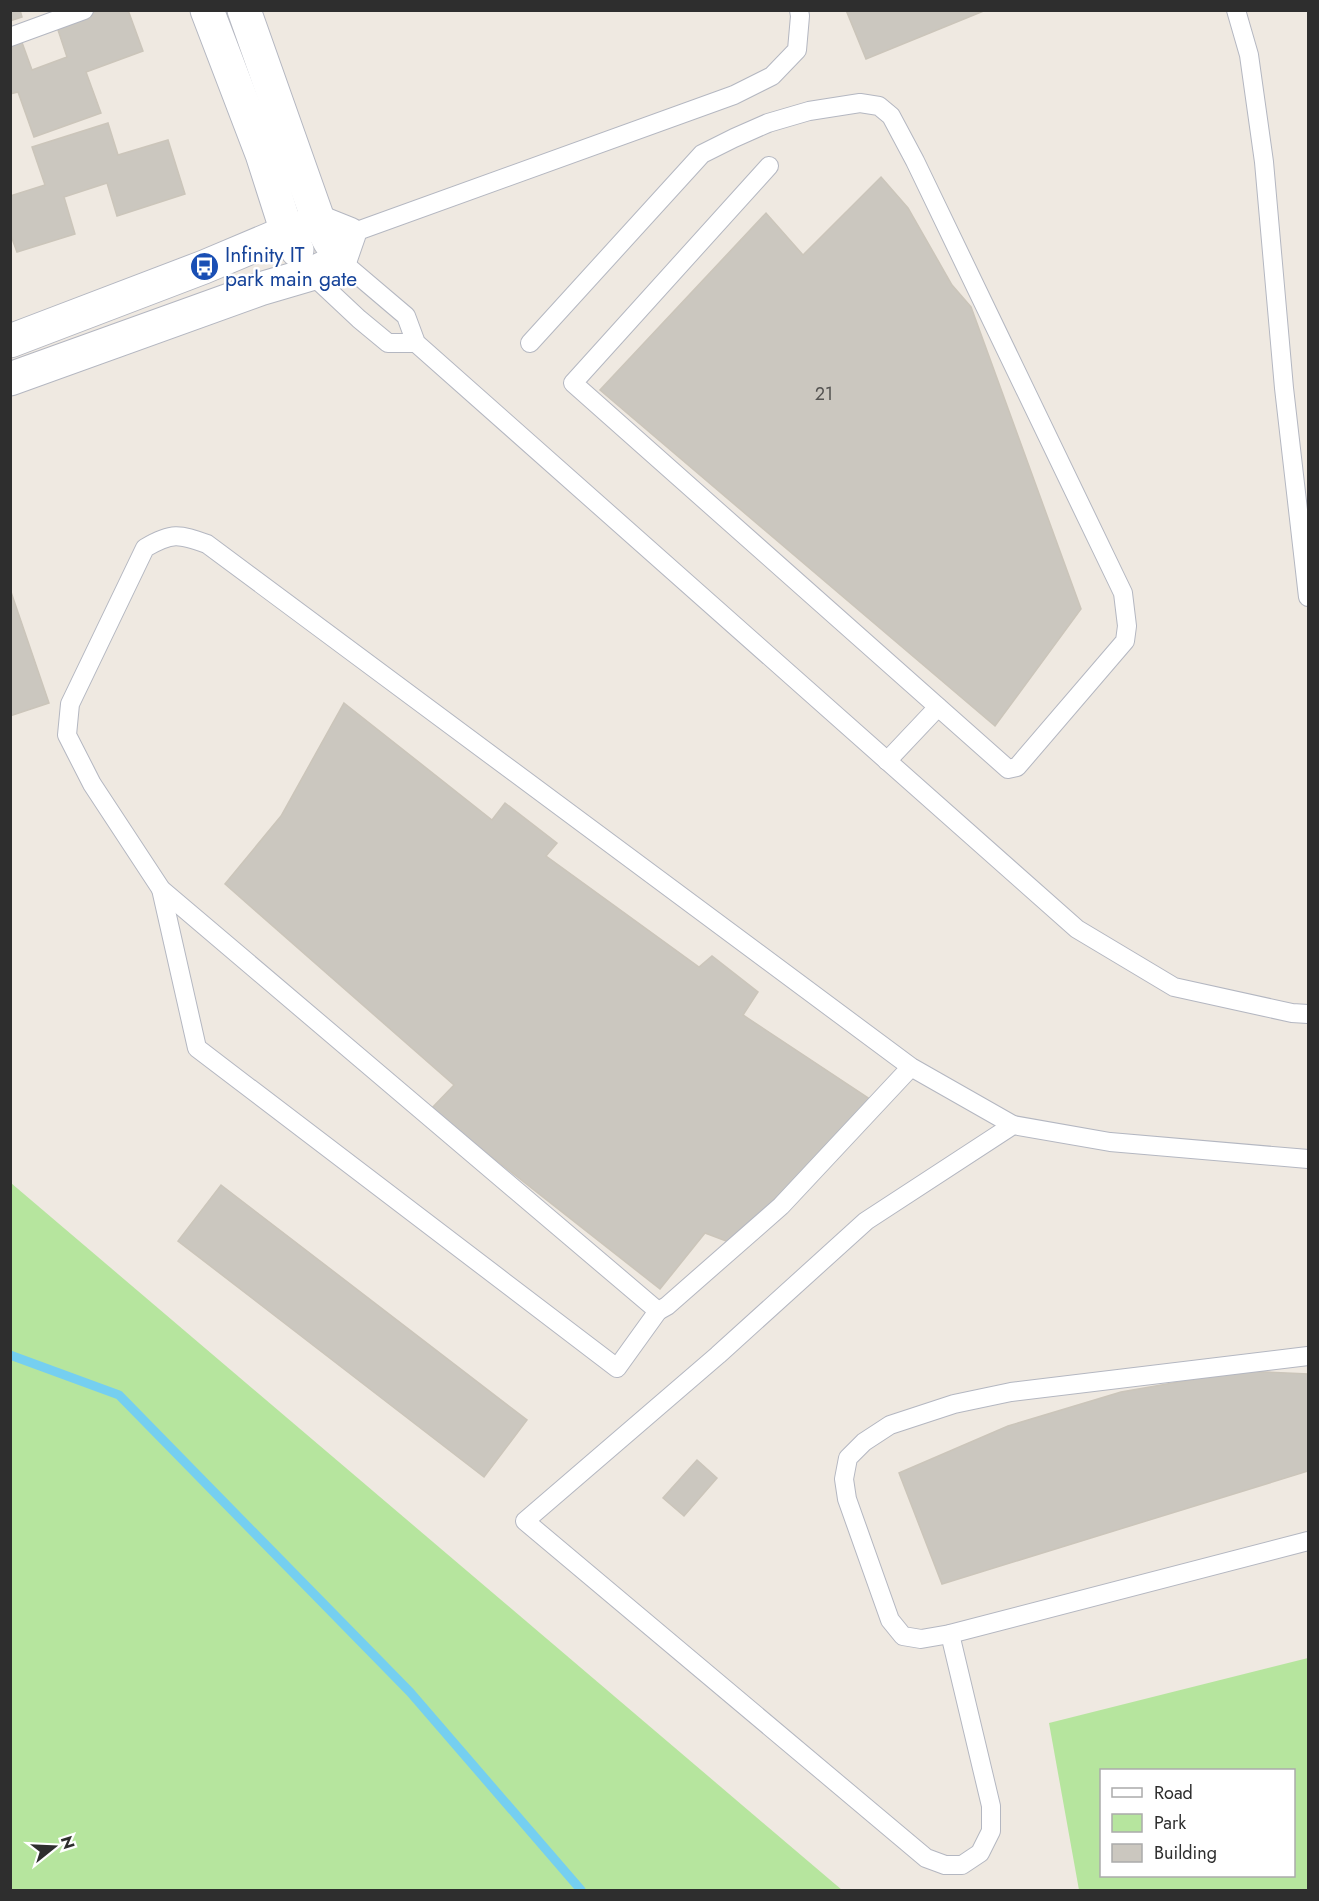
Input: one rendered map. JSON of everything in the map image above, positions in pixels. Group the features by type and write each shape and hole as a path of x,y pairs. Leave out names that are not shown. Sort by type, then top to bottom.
{"main road":[{"path":"207,10 262,154 287,232 311,274"},
{"path":"244,10 336,238"},
{"path":"10,341 193,271 287,232 336,238"},
{"path":"10,379 260,289 311,274 336,238"}],"lane":[{"path":"10,37 84,10"},
{"path":"799,10 797,50 772,76 734,95 336,238 406,316 416,343 1077,929 1174,987 1292,1013 1308,1014"},
{"path":"1236,10 1249,55 1264,162 1284,388 1308,597"},
{"path":"530,343 702,154 768,123 809,111 860,103 879,106 891,116 915,161 1123,593 1127,626 1125,641 1014,769 1008,769 573,383 769,166"},
{"path":"311,274 388,343 416,343"},
{"path":"658,1311 161,889 92,784 67,735 70,704 146,548 165,537 185,536 207,544 911,1067 1012,1125 1110,1142 1308,1159"},
{"path":"887,761 938,707"},
{"path":"161,889 197,1048 617,1368 658,1311 668,1306 782,1206 911,1067"},
{"path":"950,1634 991,1806 991,1831 980,1852 962,1865 945,1865 926,1858 525,1521 718,1355 866,1221 1012,1125"},
{"path":"1308,1356 1011,1392 954,1404 890,1425 864,1442 848,1458 844,1479 847,1499 890,1620 903,1636 921,1640 1308,1540"}],"green space":[{"path":"11,1183 842,1890 11,1890"},
{"path":"1308,1658 1308,1890 1079,1890 1049,1723"}],"building":[{"path":"10,10 20,10 22,17 10,21"},
{"path":"94,10 128,10 143,51 86,72 101,113 34,137 18,92 10,94 10,40 20,37 32,70 67,57 56,24"},
{"path":"846,10 986,10 866,59"},
{"path":"108,123 118,155 168,140 185,194 117,216 107,183 64,197 75,234 17,252 10,233 10,196 45,185 32,147"},
{"path":"881,177 908,208 952,285 971,307 1081,609 995,726 600,390 766,213 803,255"},
{"path":"10,589 49,703 10,716"},
{"path":"344,703 492,820 505,803 557,843 546,856 699,967 712,956 758,992 743,1015 873,1101 760,1214 737,1245 705,1233 660,1289 431,1109 454,1085 225,884 281,816"},
{"path":"221,1185 527,1420 484,1477 178,1241"},
{"path":"1242,1371 1308,1374 1308,1471 942,1584 899,1473 1008,1426 1121,1392"},
{"path":"697,1460 717,1478 684,1516 663,1498"}],"waterway":[{"path":"10,1355 119,1395 410,1692 581,1890"}],"place":[{"name":"Infinity IT park main gate","path":"204,267"}]}
